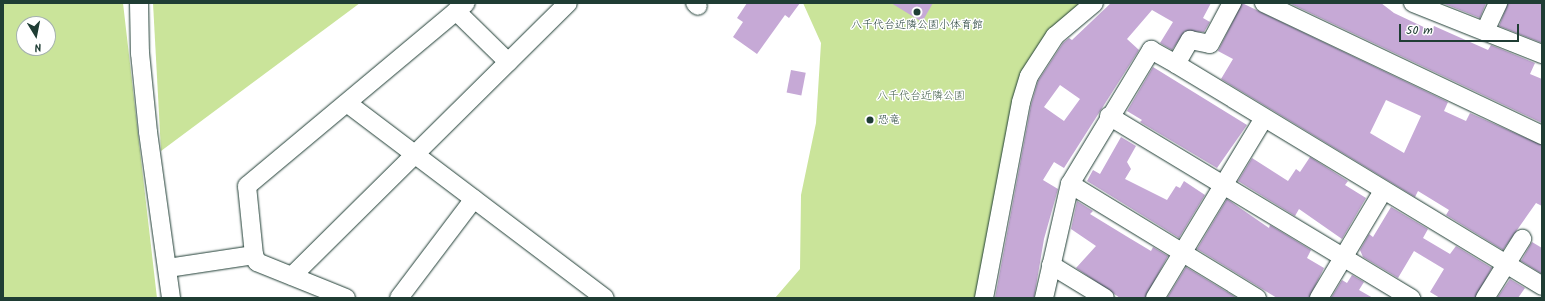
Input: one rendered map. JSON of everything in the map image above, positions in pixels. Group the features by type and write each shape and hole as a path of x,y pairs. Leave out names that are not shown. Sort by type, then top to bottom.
{"street":[{"path":"139,3 140,53 148,132 171,298"},
{"path":"292,276 568,3"},
{"path":"984,298 1021,102 1029,76 1055,36 1094,3"},
{"path":"1176,64 1190,40 1210,44 1232,3"},
{"path":"1264,3 1542,135"},
{"path":"1413,3 1542,54"},
{"path":"1485,31 1498,3"},
{"path":"346,298 257,262 254,255 247,186 461,7 508,62"},
{"path":"1044,298 1070,184 1109,116 1151,50 1542,286"},
{"path":"347,103 605,298"},
{"path":"1109,116 1411,298"},
{"path":"1155,298 1264,118"},
{"path":"1070,184 1256,298"},
{"path":"1319,298 1383,190"},
{"path":"399,298 474,199"},
{"path":"1485,298 1522,239"},
{"path":"168,268 254,255"},
{"path":"1051,265 1105,298"}],"green space":[{"path":"3,3 123,3 157,298 3,298"},
{"path":"153,3 360,3 161,151"},
{"name":"八千代台近隣公園","path":"803,3 1085,3 1047,36 977,298 775,298 800,269 801,195 816,123 821,43"}],"building":[{"path":"747,3 800,3 789,18 785,15 757,54 733,37 743,22 737,18"},
{"name":"八千代台近隣公園小体育館","path":"891,3 933,3 922,22"},
{"path":"1111,3 1211,3 1203,18 1210,22 1204,32 1185,31 1172,50 1160,43 1173,22 1152,10 1127,39 1139,50 1064,168 1054,162 1043,180 1058,189 1044,239 1034,298 995,298 1031,105 1038,81 1063,43 1069,38 1072,40","holes":["1060,85 1080,99 1064,121 1044,107"]},
{"path":"1242,3 1448,102 1444,111 1466,121 1470,113 1542,145 1542,206 1536,203 1503,250 1446,215 1449,210 1418,191 1415,197 1221,79 1233,59 1218,51","holes":["1386,100 1421,116 1404,153 1370,133"]},
{"path":"1289,3 1381,3 1394,13 1432,31 1434,26 1488,50 1491,45 1535,63 1530,74 1542,79 1542,123"},
{"path":"1442,3 1486,3 1480,18"},
{"path":"1508,3 1542,3 1542,43 1499,26"},
{"path":"1153,67 1247,125 1217,168 1140,122 1142,120 1127,111"},
{"path":"791,70 806,73 801,95 787,93"},
{"path":"1121,137 1136,146 1127,162 1131,169 1125,179 1167,200 1176,186 1180,188 1184,181 1205,195 1179,238 1087,181 1093,170 1100,174"},
{"path":"1310,157 1348,181 1345,185 1366,198 1342,239 1299,209 1295,216 1238,181 1252,158 1288,181 1296,169 1300,172"},
{"path":"1227,199 1269,228 1270,225 1311,250 1307,258 1324,268 1309,298 1277,298 1197,249"},
{"path":"1077,201 1093,211 1090,214 1126,236 1151,251 1153,247 1168,256 1145,298 1120,298 1076,268 1096,246 1071,229"},
{"path":"1391,207 1428,229 1423,238 1450,254 1456,246 1492,268 1475,298 1440,298 1430,292 1444,269 1414,251 1398,278 1363,257 1360,250 1369,234 1373,237"},
{"path":"1532,242 1542,248 1542,274 1521,261"},
{"path":"1186,267 1237,298 1167,298"},
{"path":"1352,275 1364,282 1359,290 1373,298 1331,298 1342,280 1347,283"},
{"path":"1510,279 1525,288 1518,298 1497,298"}],"place":[{"name":"八千代台近隣公園小体育館","path":"917,12"},
{"name":"恐竜","path":"870,120"}]}
